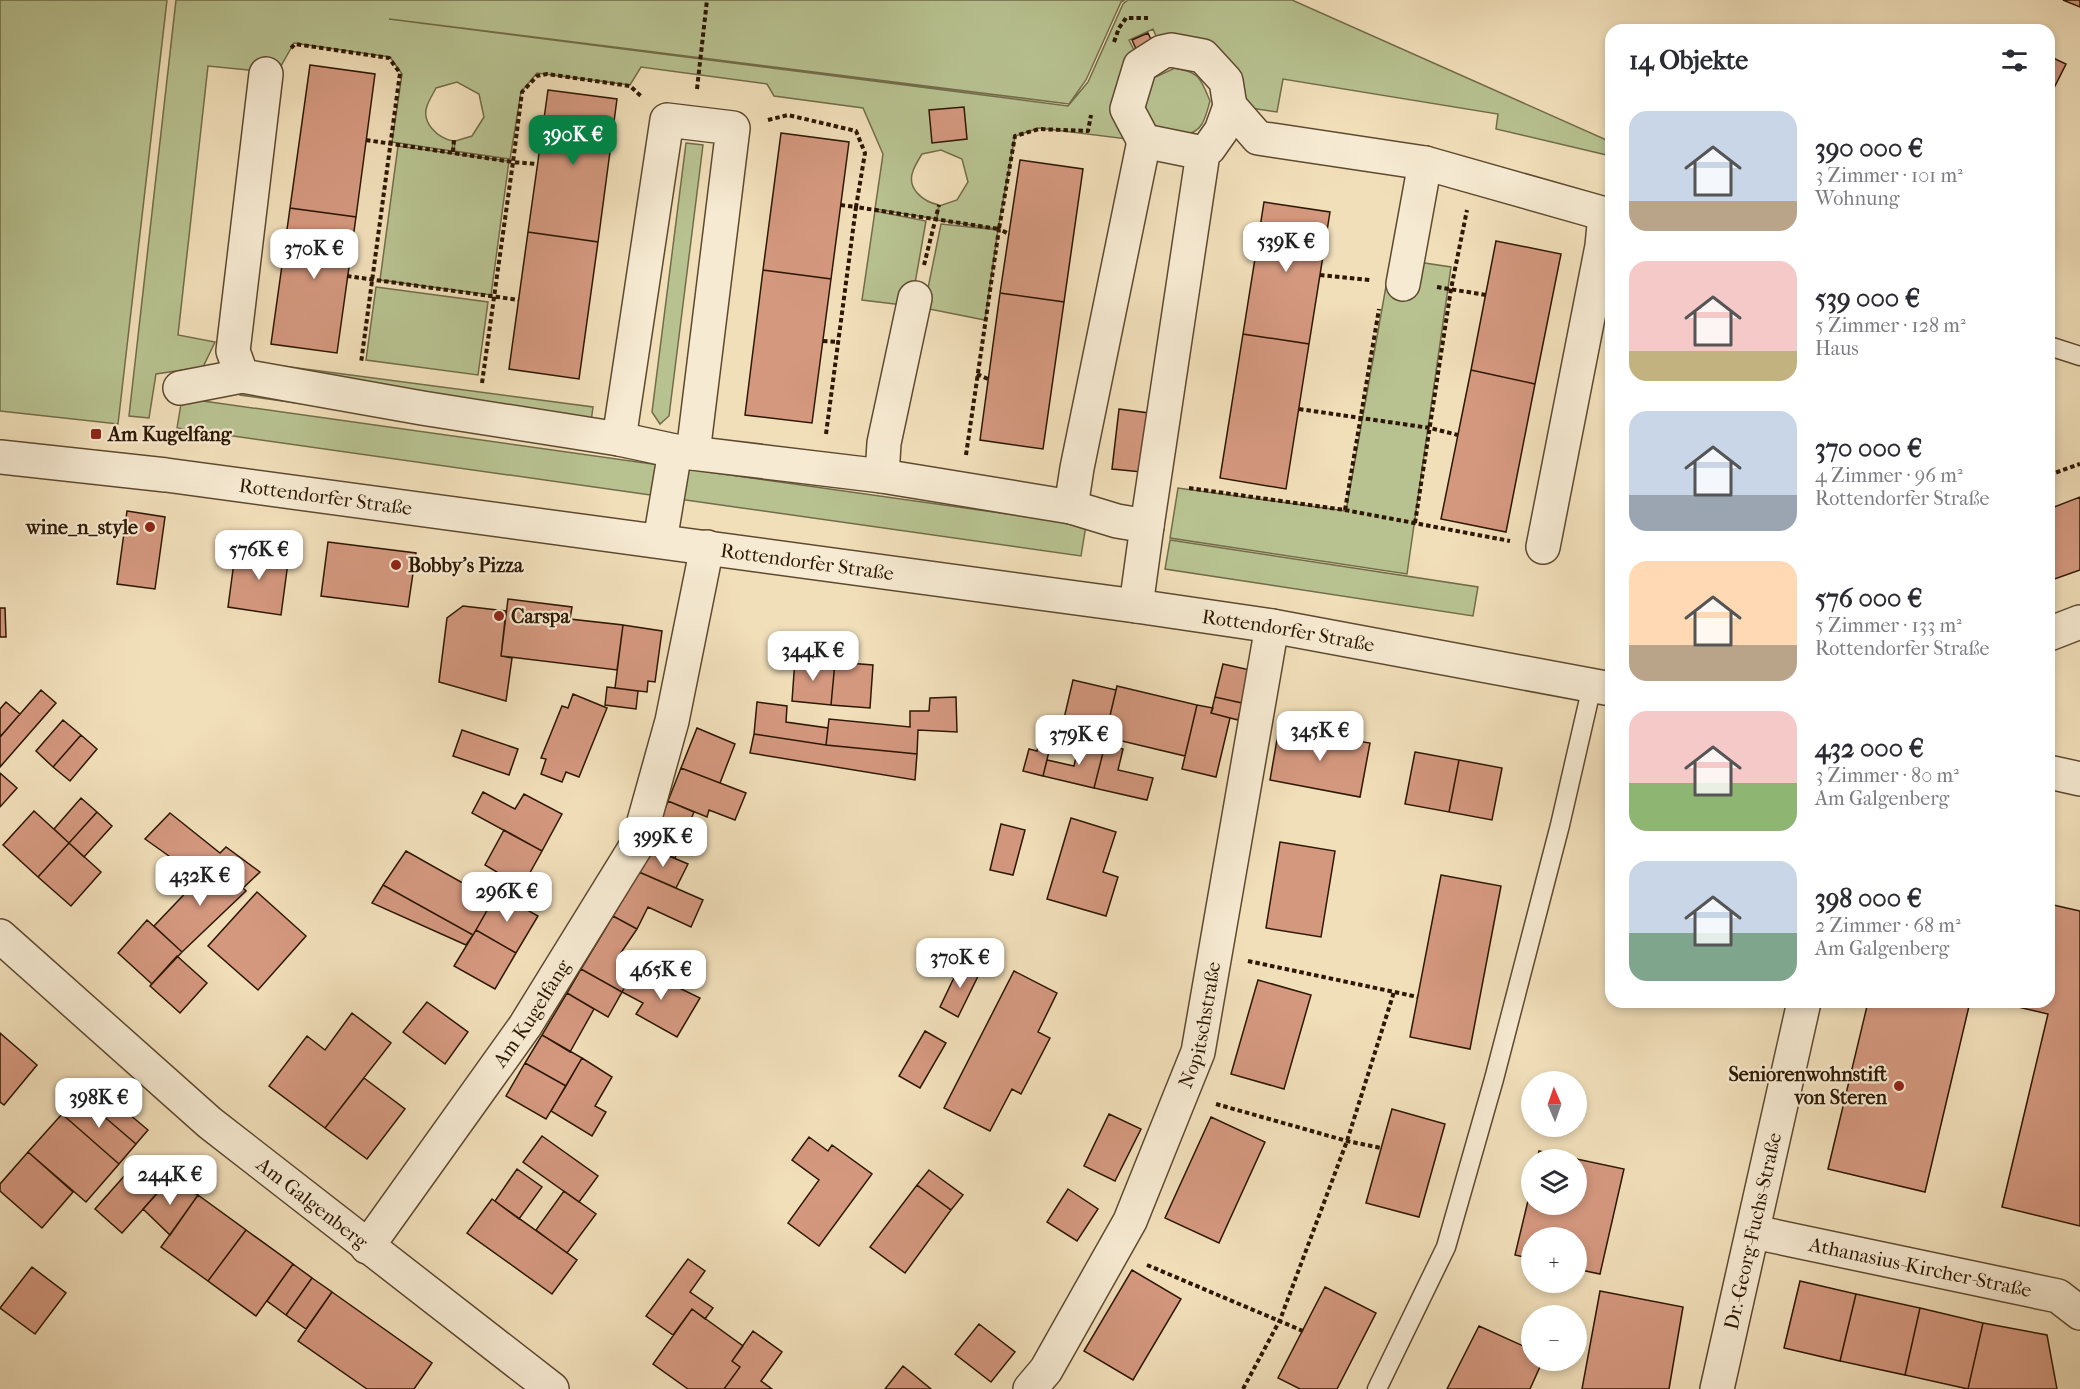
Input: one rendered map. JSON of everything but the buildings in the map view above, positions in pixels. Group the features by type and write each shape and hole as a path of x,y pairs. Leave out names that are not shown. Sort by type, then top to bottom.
{"street":[{"path":"1071,507 1144,141 1127,109 1140,66 1162,52 1171,50 1203,56 1226,81 1230,106 1221,131 1203,153 1152,482 1136,606"},
{"path":"242,376 233,351 266,74"},
{"path":"1230,106 1258,138 1425,163 1605,214 1602,246 1542,547"},
{"path":"620,439 680,121 734,128 684,452 660,541"},
{"path":"1144,141 1203,153"},
{"path":"1392,294 1425,163"},
{"path":"882,476 884,443 915,298"},
{"path":"180,388 242,376 422,408 620,439 684,452 882,476 1071,507 1117,521 1147,526"},
{"name":"Rottendorfer Straße","path":"0,457 166,475 1136,606 1272,626 1605,684"},
{"name":"Am Kugelfang","path":"368,1247 525,1026 638,843 672,721 707,547"},
{"path":"2055,631 2080,622"},
{"name":"Nopitschstraße","path":"1030,1389 1046,1370 1130,1221 1198,1052 1272,626"},
{"path":"2055,773 2080,779"},
{"name":"Am Galgenberg","path":"0,936 210,1123 552,1389"},
{"name":"Dr.-Georg-Fuchs-Straße","path":"1717,1389 1803,1008"},
{"name":"Athanasius-Kircher-Straße","path":"1754,1232 2058,1296 2080,1313"}],"lane":[{"path":"2055,348 2080,356"},
{"path":"1377,1389 1446,1247 1494,1079 1560,825 1605,684"}],"path":[{"path":"482,383 522,92 537,76 547,74 630,86 680,121 707,0"},
{"path":"266,74 295,44 389,58 400,73 360,367"},
{"path":"734,128 788,115 856,131 865,153 827,434 815,432"},
{"path":"976,457 965,456 1015,136"},
{"path":"366,140 537,164"},
{"path":"453,152 454,140"},
{"path":"1415,523 1451,289 1473,175"},
{"path":"840,205 999,230 1009,234"},
{"path":"915,298 939,205"},
{"path":"347,276 519,300"},
{"path":"1345,510 1360,418 1392,294"},
{"path":"823,341 839,342"},
{"path":"977,374 988,379"},
{"path":"1299,409 1430,428 1458,435"},
{"path":"2055,473 2080,465"},
{"path":"1152,482 1345,510 1542,547"},
{"path":"1255,962 1418,997"},
{"path":"1243,1389 1280,1320 1347,1141 1394,992"},
{"path":"1181,1094 1347,1141 1381,1148"},
{"path":"1113,1251 1303,1330"}],"green space":[{"path":"0,0 167,0 118,424 0,411"},
{"path":"176,0 1125,0 1121,2 1086,80 1069,104 389,19 1068,106 1088,82 1123,4 1128,0 1292,0 1605,139 1605,155 1496,129 1498,114 1283,79 1277,112 1231,105 1227,80 1162,51 1153,29 1129,40 1139,60 1143,141 1039,128 1015,136 998,229 937,220 939,206 957,200 968,182 962,159 941,150 922,154 911,178 914,189 922,198 939,205 936,219 875,209 883,154 863,108 774,96 767,84 641,67 630,85 537,73 521,92 510,159 454,151 455,141 472,136 484,117 479,94 457,82 436,88 426,112 426,118 432,129 442,137 453,141 452,151 392,142 402,74 390,57 294,43 277,73 208,66 178,335 215,342 203,367 156,374 149,418 129,416"},
{"path":"1175,68 1190,72 1199,78 1210,101 1202,124 1192,133 1172,133 1153,127 1142,103 1151,79"},
{"path":"686,143 703,145 669,416 660,424 652,412"},
{"path":"398,146 509,161 491,295 380,280"},
{"path":"875,211 926,221 911,306 862,300"},
{"path":"941,224 998,230 985,320 924,308"},
{"path":"1391,258 1451,267 1407,574 1170,538 1178,488 1346,511"},
{"path":"376,287 488,302 478,375 366,360"},
{"path":"245,361 593,407 588,445 240,395"},
{"path":"182,398 1086,525 1081,556 177,428"},
{"path":"1170,540 1478,587 1473,616 1165,569"}],"place":[{"name":"Am Kugelfang","path":"96,434"},
{"name":"wine_n_style","path":"150,527"},
{"name":"Bobby's Pizza","path":"396,565"},
{"name":"Carspa","path":"499,616"},
{"name":"Seniorenwohnstift von Steren","path":"1899,1086"}]}
